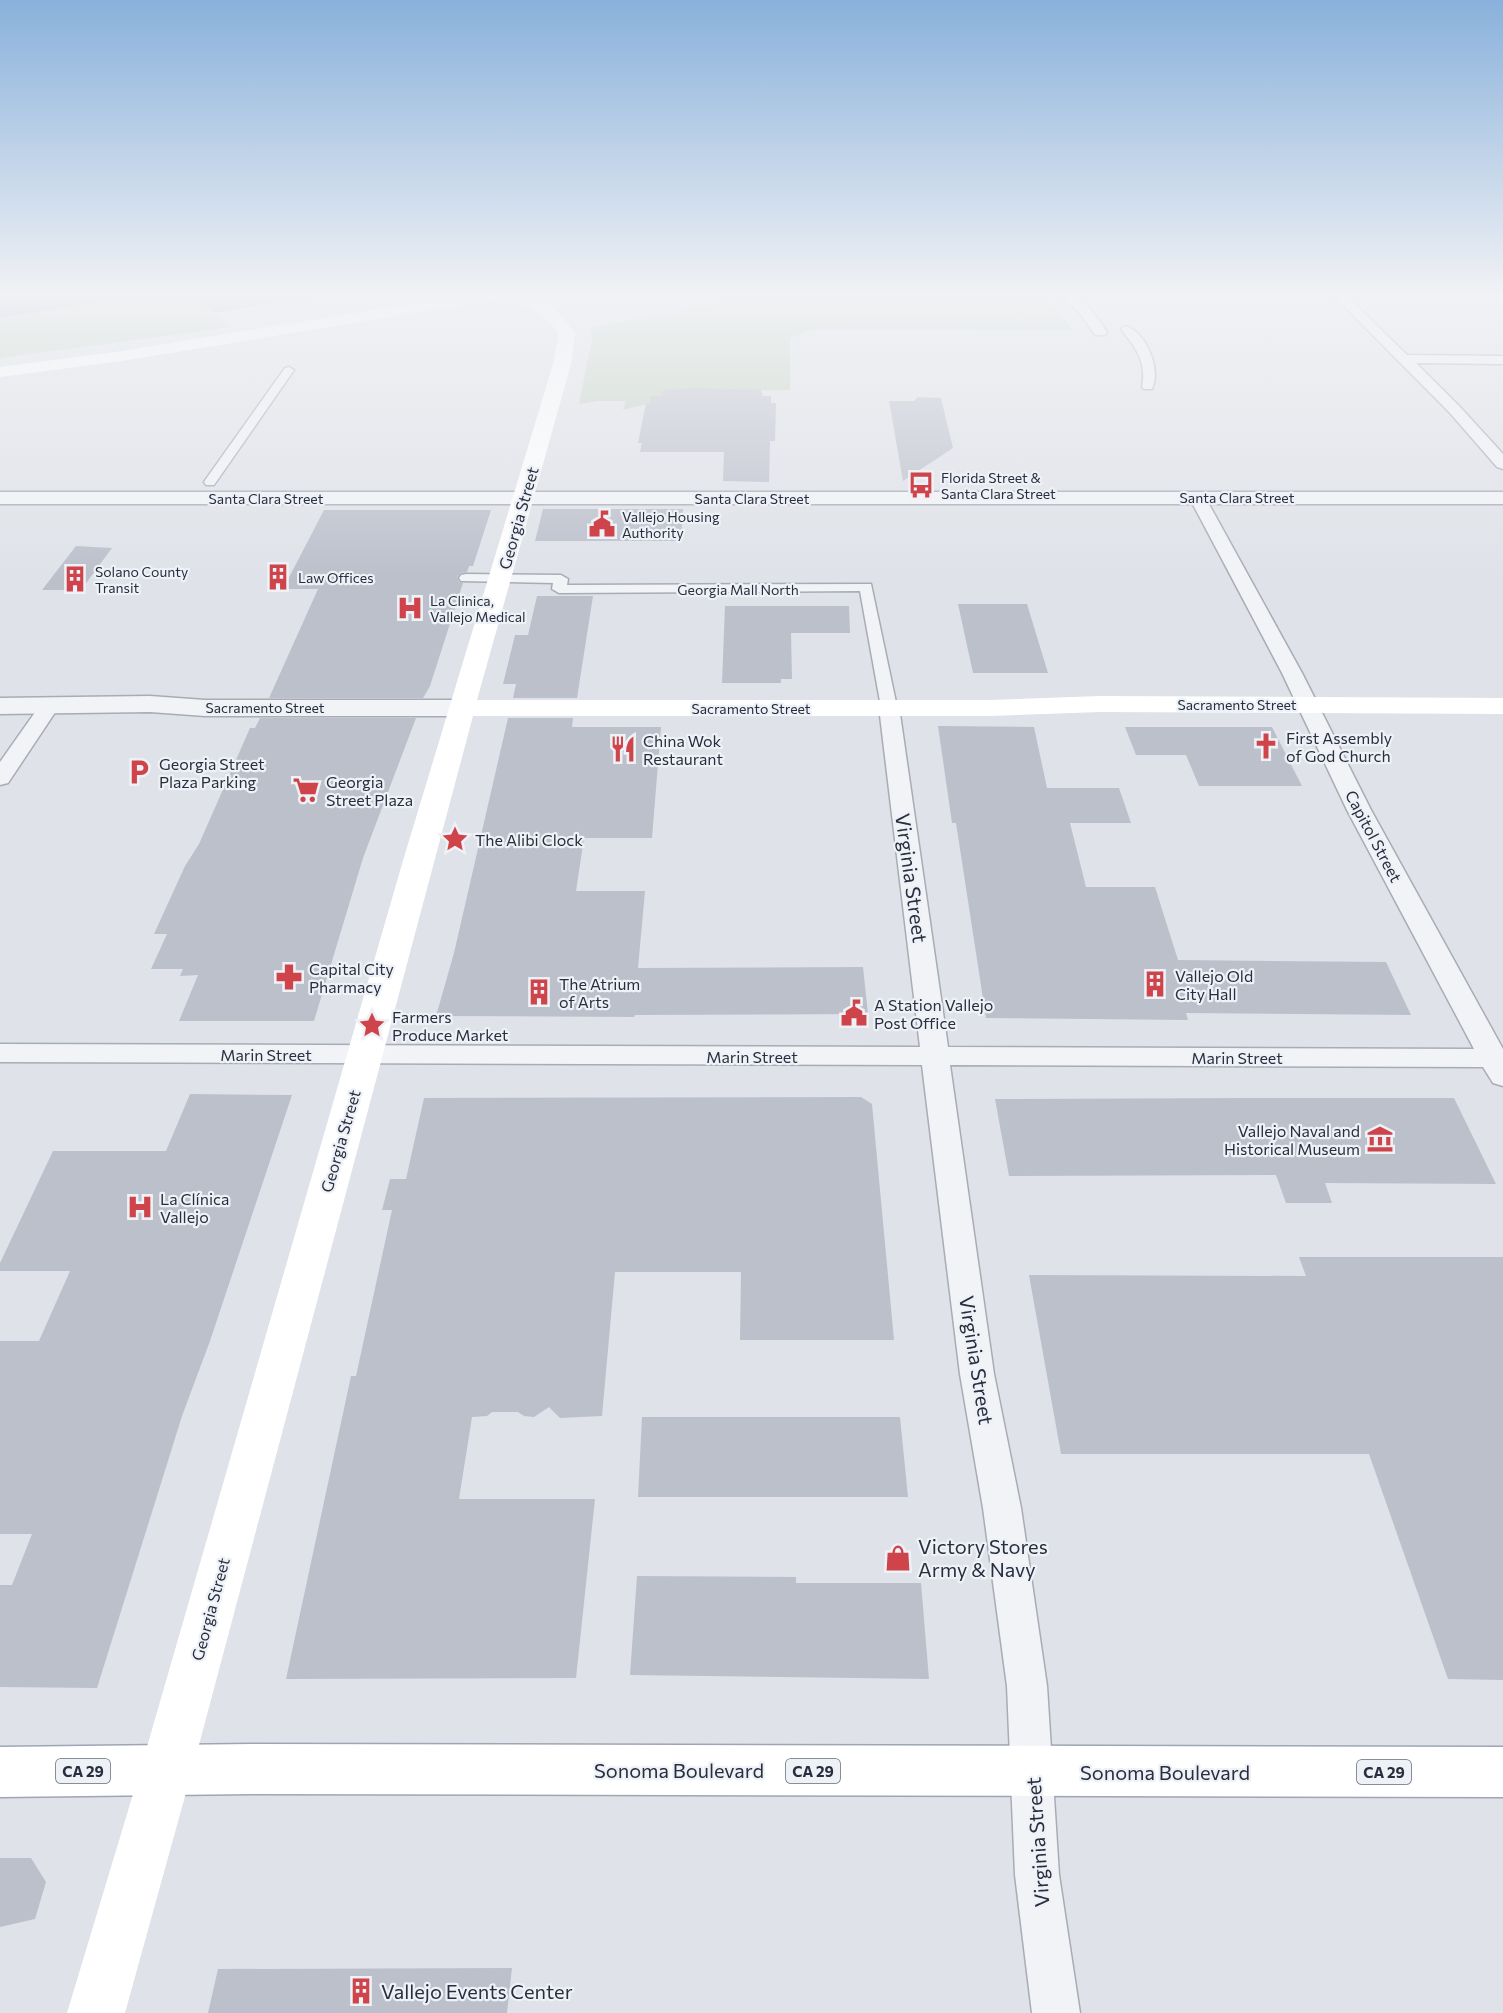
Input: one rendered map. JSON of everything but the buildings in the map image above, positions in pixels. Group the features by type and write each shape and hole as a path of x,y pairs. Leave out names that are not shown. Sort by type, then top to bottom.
{"main road":[{"name":"Georgia Street","path":"96,2013 166,1771 364,1054 555,388"},
{"name":"Sacramento Street","path":"463,708 1308,704 1503,706"},
{"name":"Sonoma Boulevard","path":"0,1772 571,1769 1031,1773 1503,1772"}],"street":[{"path":"210,482 276,388"},
{"path":"1433,388 1503,464"},
{"name":"Capitol Street","path":"1197,497 1308,704 1359,810 1499,1064"},
{"name":"Santa Clara Street","path":"0,498 1503,498"},
{"path":"466,578 501,578"},
{"name":"Georgia Mall North","path":"501,578 561,579 559,589 866,587 889,707"},
{"name":"Sacramento Street","path":"0,706 150,704 205,708 463,708"},
{"path":"0,777 50,705"},
{"name":"Virginia Street","path":"889,707 977,1374 1002,1508 1027,1686 1037,1875 1056,2013"},
{"name":"Marin Street","path":"0,1053 935,1056 1499,1064"}],"green space":[{"path":"582,388 790,388 790,390 663,390 662,396 652,396 650,403 623,410 626,401 597,401 579,404"}],"place":[{"name":"Florida Street & Santa Clara Street","path":"921,485"},
{"name":"Vallejo Housing Authority","path":"602,524"},
{"name":"Law Offices","path":"278,577"},
{"name":"Solano County Transit","path":"75,579"},
{"name":"La Clinica, Vallejo Medical","path":"410,608"},
{"name":"First Assembly of God Church","path":"1266,746"},
{"name":"China Wok Restaurant","path":"623,749"},
{"name":"Georgia Street Plaza Parking","path":"139,772"},
{"name":"Georgia Street Plaza","path":"306,790"},
{"name":"The Alibi Clock","path":"455,839"},
{"name":"Capital City Pharmacy","path":"289,977"},
{"name":"Vallejo Old City Hall","path":"1155,984"},
{"name":"The Atrium of Arts","path":"539,992"},
{"name":"A Station Vallejo Post Office","path":"854,1013"},
{"name":"Farmers Produce Market","path":"372,1025"},
{"name":"Vallejo Naval and Historical Museum","path":"1380,1139"},
{"name":"La Clínica Vallejo","path":"140,1207"},
{"name":"Victory Stores Army & Navy","path":"898,1558"},
{"name":"Vallejo Events Center","path":"361,1991"}]}
